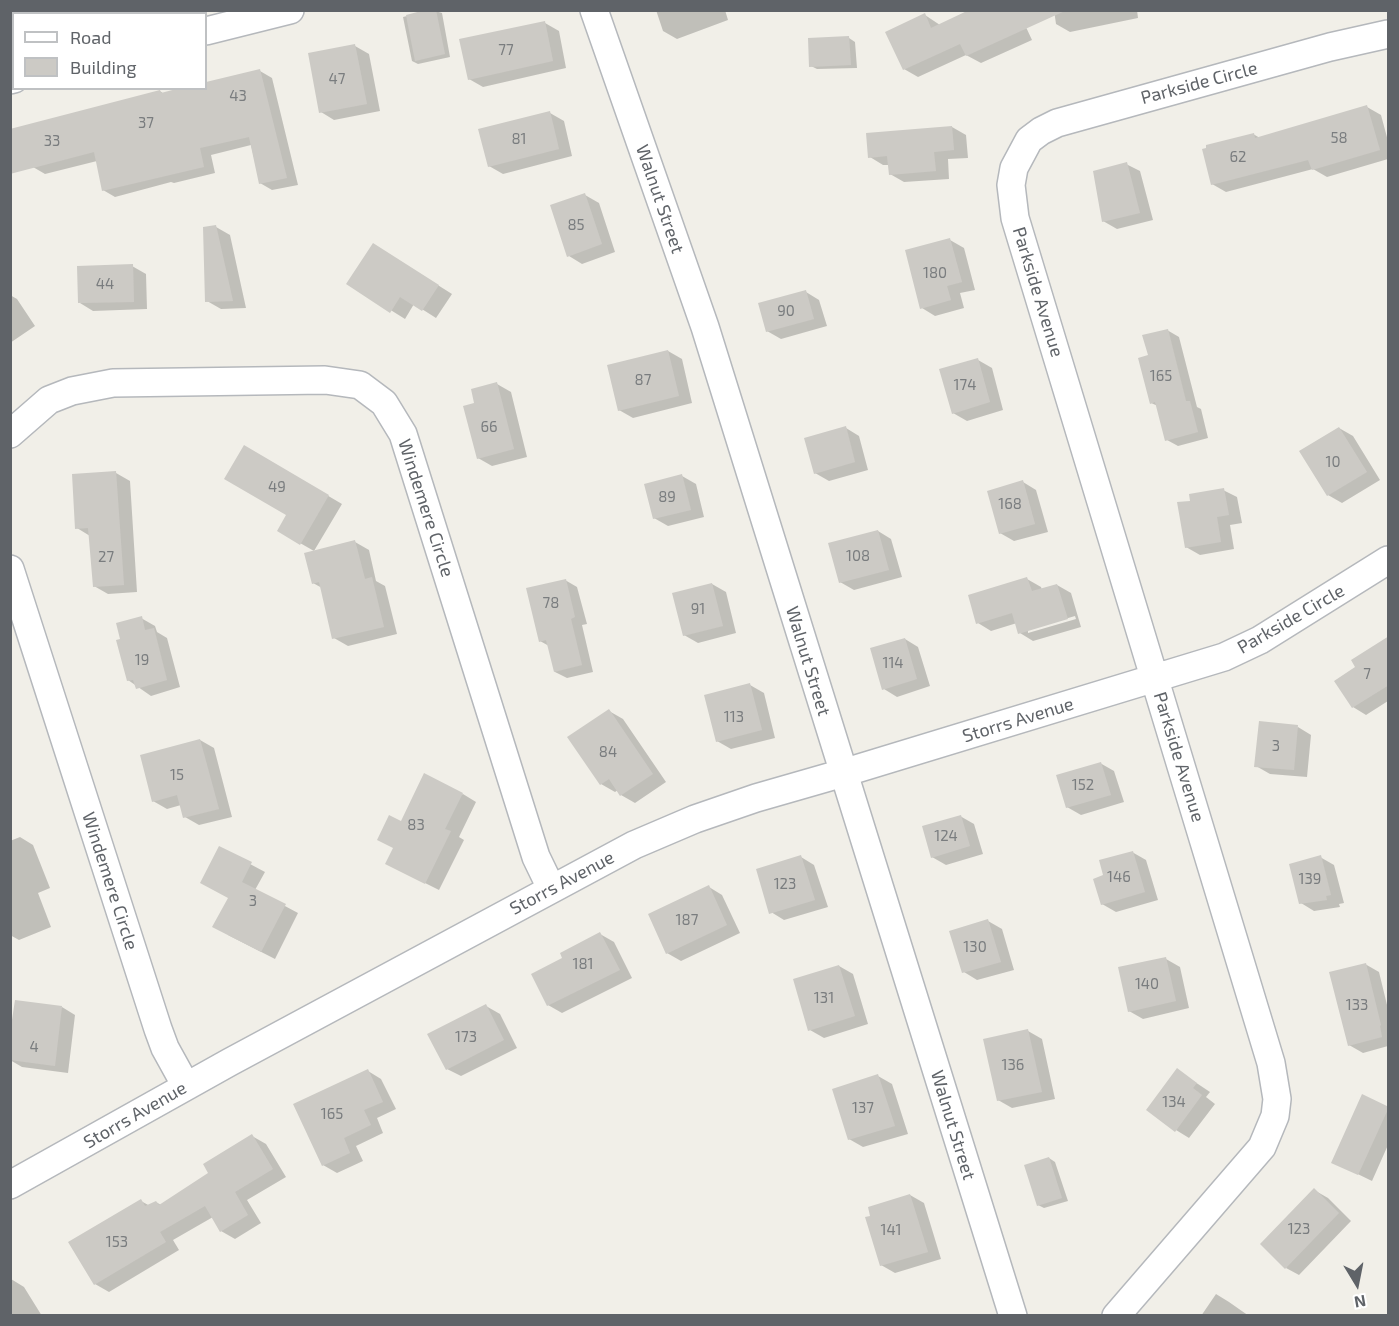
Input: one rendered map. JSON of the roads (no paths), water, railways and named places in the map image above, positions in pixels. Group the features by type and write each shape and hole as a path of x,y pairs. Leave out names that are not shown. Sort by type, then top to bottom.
{"street":[{"path":"207,32 290,10"},
{"name":"Walnut Street","path":"594,10 705,327 1013,1316"},
{"name":"Parkside Circle","path":"1021,154 1029,140 1041,131 1066,120 1330,47 1389,34"},
{"name":"Parkside Avenue","path":"1021,154 1014,168 1011,184 1016,218 1271,1063 1277,1099 1275,1116 1262,1147 1116,1316"},
{"name":"Windemere Circle","path":"10,434 49,400 72,391 113,383 325,380 360,385 384,403 403,434 536,857 551,888"},
{"name":"Parkside Circle","path":"1155,679 1241,649 1389,560"},
{"name":"Windemere Circle","path":"10,569 158,1029 165,1048 186,1086"},
{"name":"Storrs Avenue","path":"10,1185 186,1086 634,845 694,819 756,798 1155,679"}]}
